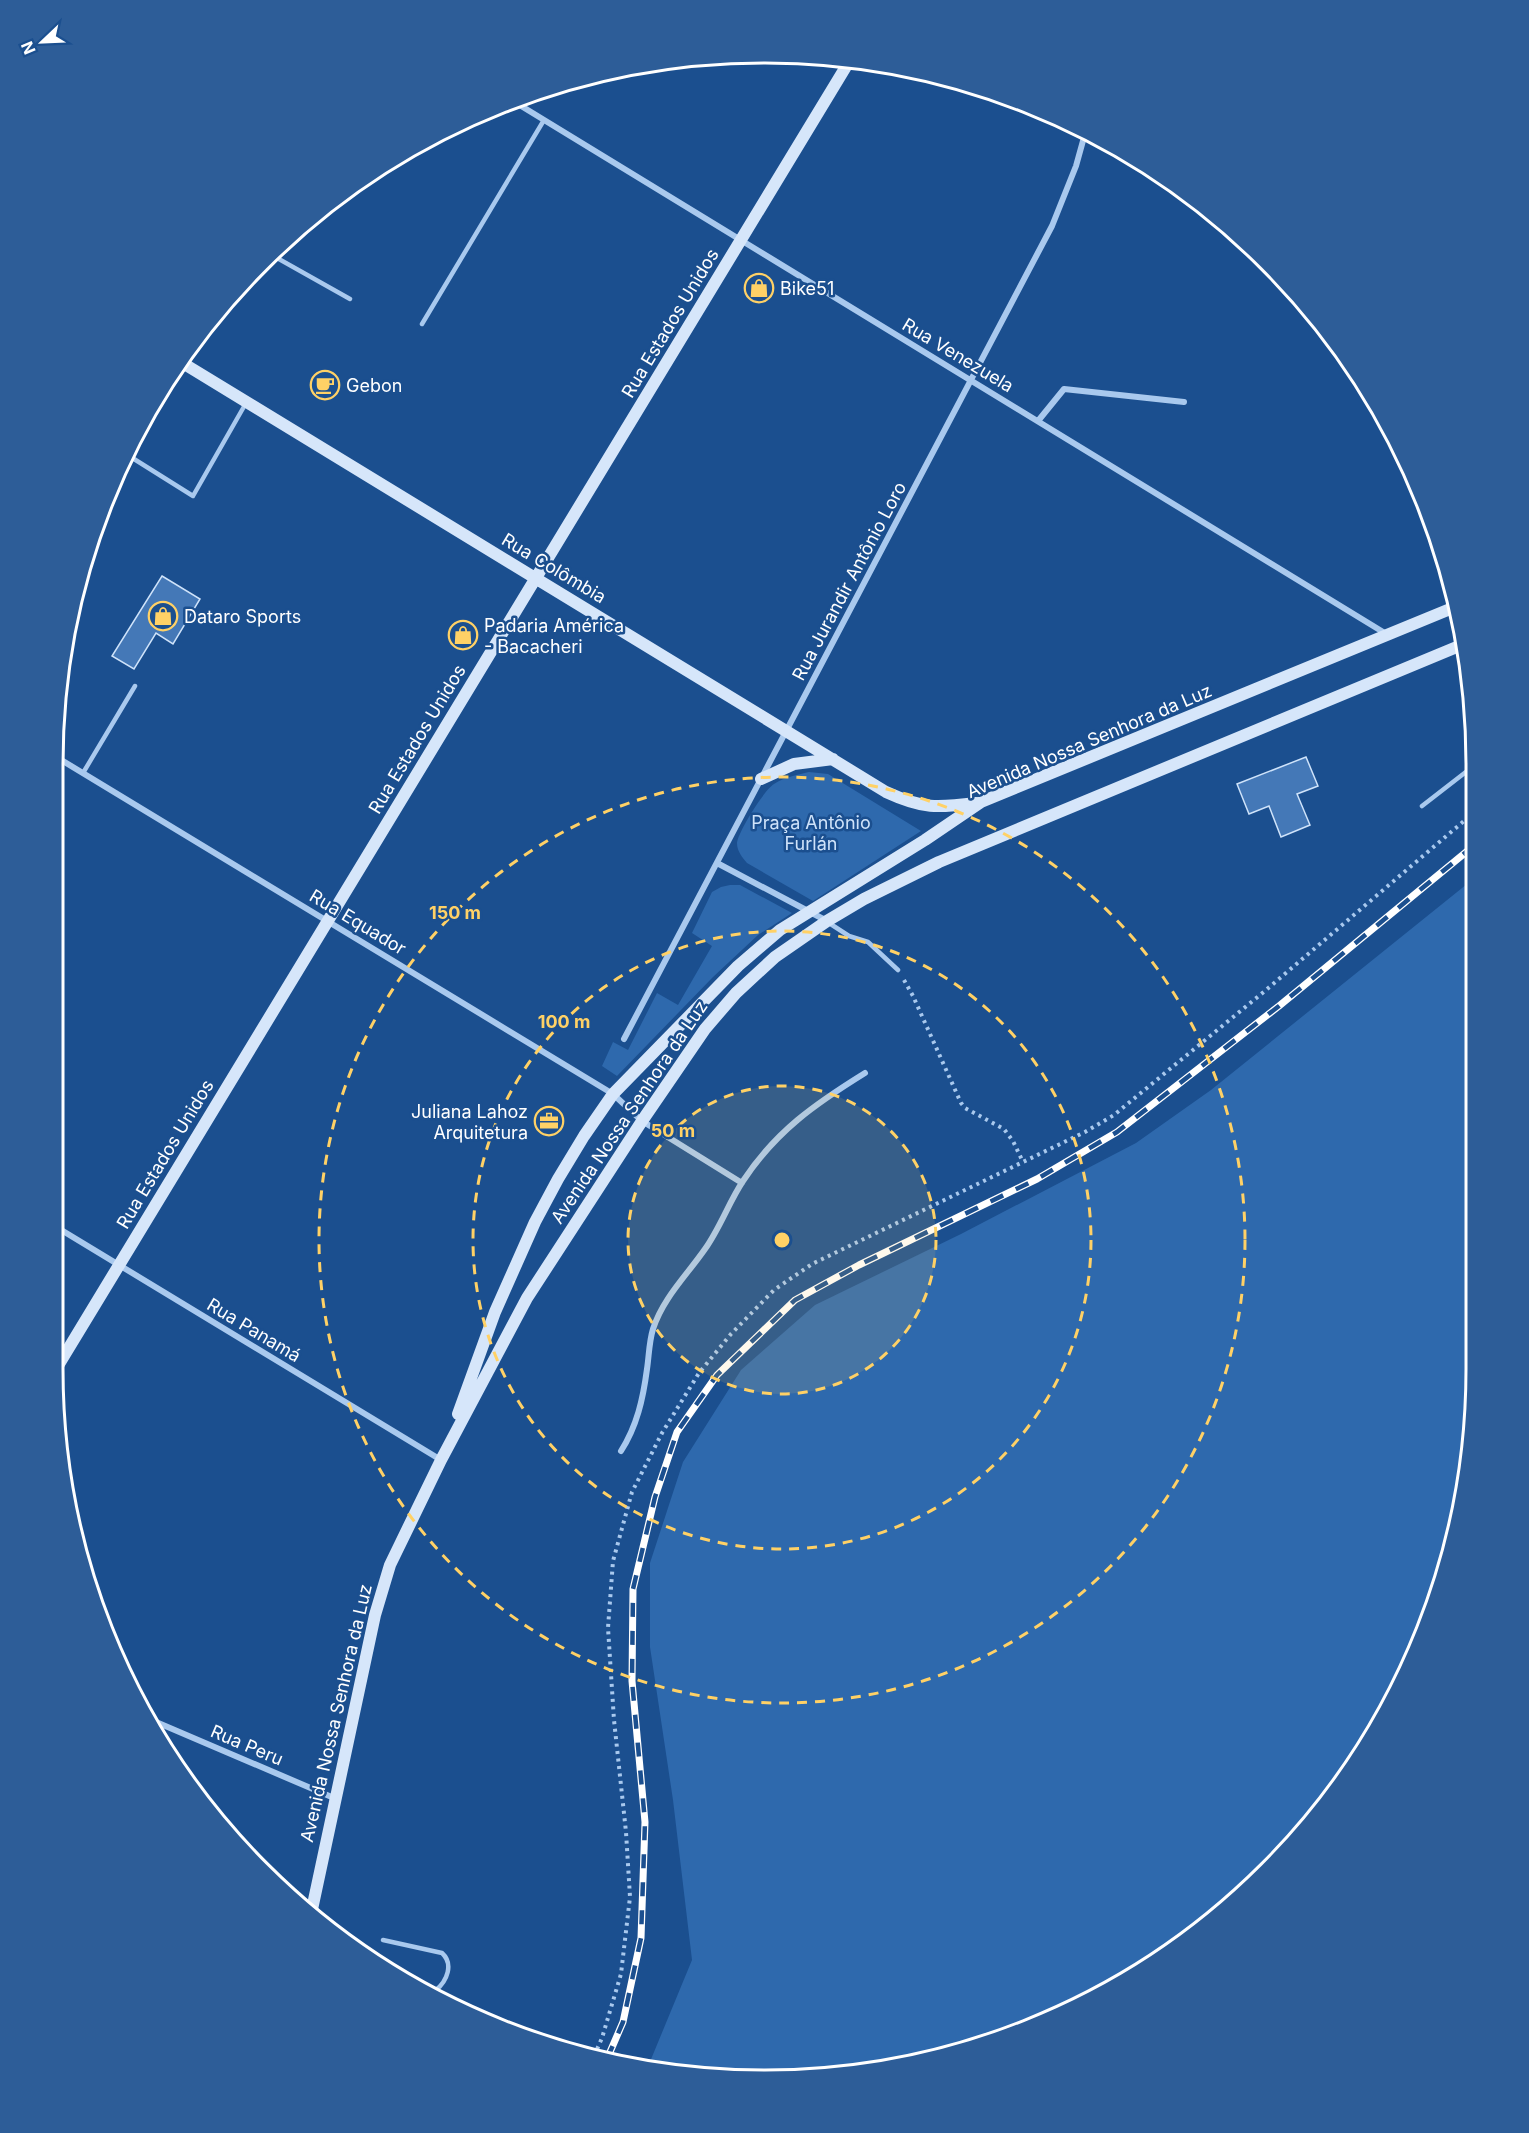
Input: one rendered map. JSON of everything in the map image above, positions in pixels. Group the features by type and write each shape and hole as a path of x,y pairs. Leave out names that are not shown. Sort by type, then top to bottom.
{"main road":[{"name":"Rua Estados Unidos","path":"63,1357 845,68"},
{"name":"Rua Colômbia","path":"187,366 886,792 921,806 942,807 981,802"},
{"name":"Avenida Nossa Senhora da Luz","path":"441,1460 495,1312 530,1232 584,1136 613,1094 738,966 780,930 981,802 1449,610"},
{"name":"Avenida Nossa Senhora da Luz","path":"312,1904 375,1615 390,1565 404,1534 527,1298 705,1029 736,993 775,957 827,921 864,899 939,862 1456,647"},
{"path":"761,779 795,764 833,759"}],"street":[{"name":"Rua Venezuela","path":"523,106 1388,635"},
{"name":"Rua Jurandir Antônio Loro","path":"624,1039 1052,226 1076,166 1083,140"},
{"path":"1038,421 1064,389 1184,402"},
{"name":"Rua Equador","path":"63,761 613,1094 642,1121 742,1183"},
{"path":"717,862 827,921"},
{"path":"621,1451 636,1424 652,1331 659,1313 713,1237 742,1183 776,1138 801,1115 865,1073"},
{"name":"Rua Panamá","path":"63,1232 441,1460"},
{"name":"Rua Peru","path":"160,1724 334,1798"}],"lane":[{"path":"422,324 544,120"},
{"path":"278,259 350,299"},
{"path":"133,458 193,496 247,402"},
{"path":"83,773 135,686"},
{"path":"1422,807 1466,772"},
{"path":"827,921 849,936 868,942 898,970"},
{"path":"383,1940 442,1953 447,1957 449,1966 444,1984 437,1989"}],"path":[{"path":"597,2049 621,1974 630,1897 608,1628 613,1561 632,1492 662,1433 699,1373 731,1334 774,1290 812,1264 1085,1132 1114,1114 1266,990 1466,819"},
{"path":"898,970 913,996 961,1104 1004,1129 1013,1141 1023,1162"}],"green space":[{"name":"Praça Antônio Furlán","path":"809,772 828,774 921,831 813,901 747,863 737,843 758,802 774,784 791,776"},
{"path":"730,885 740,885 792,913 758,935 713,977 617,1076 602,1066 613,1042 628,1050 657,993 678,1005 712,946 692,933 712,892"},
{"path":"1466,885 1466,1368 1460,1460 1453,1505 1429,1594 1394,1679 1372,1719 1321,1796 1261,1865 1192,1925 1154,1952 1075,1998 990,2033 901,2057 856,2064 764,2070 651,2061 692,1960 673,1800 650,1647 650,1563 683,1462 741,1370 815,1305 961,1234 1136,1143 1211,1090"}],"building":[{"name":"Dataro Sports","path":"162,576 200,599 173,644 156,633 134,669 112,656"},
{"path":"1306,757 1318,786 1297,794 1310,825 1281,837 1269,806 1249,814 1237,784"}],"railway":[{"path":"610,2053 623,2022 641,1938 645,1822 632,1681 633,1589 655,1497 677,1432 717,1375 795,1300 859,1265 1037,1179 1117,1132 1279,1006 1466,852"}],"place":[{"name":"Bike51","path":"759,288"},
{"name":"Gebon","path":"325,385"},
{"name":"Dataro Sports","path":"163,616"},
{"name":"Padaria América - Bacacheri","path":"463,635"},
{"name":"Juliana Lahoz Arquitetura","path":"549,1121"}]}
